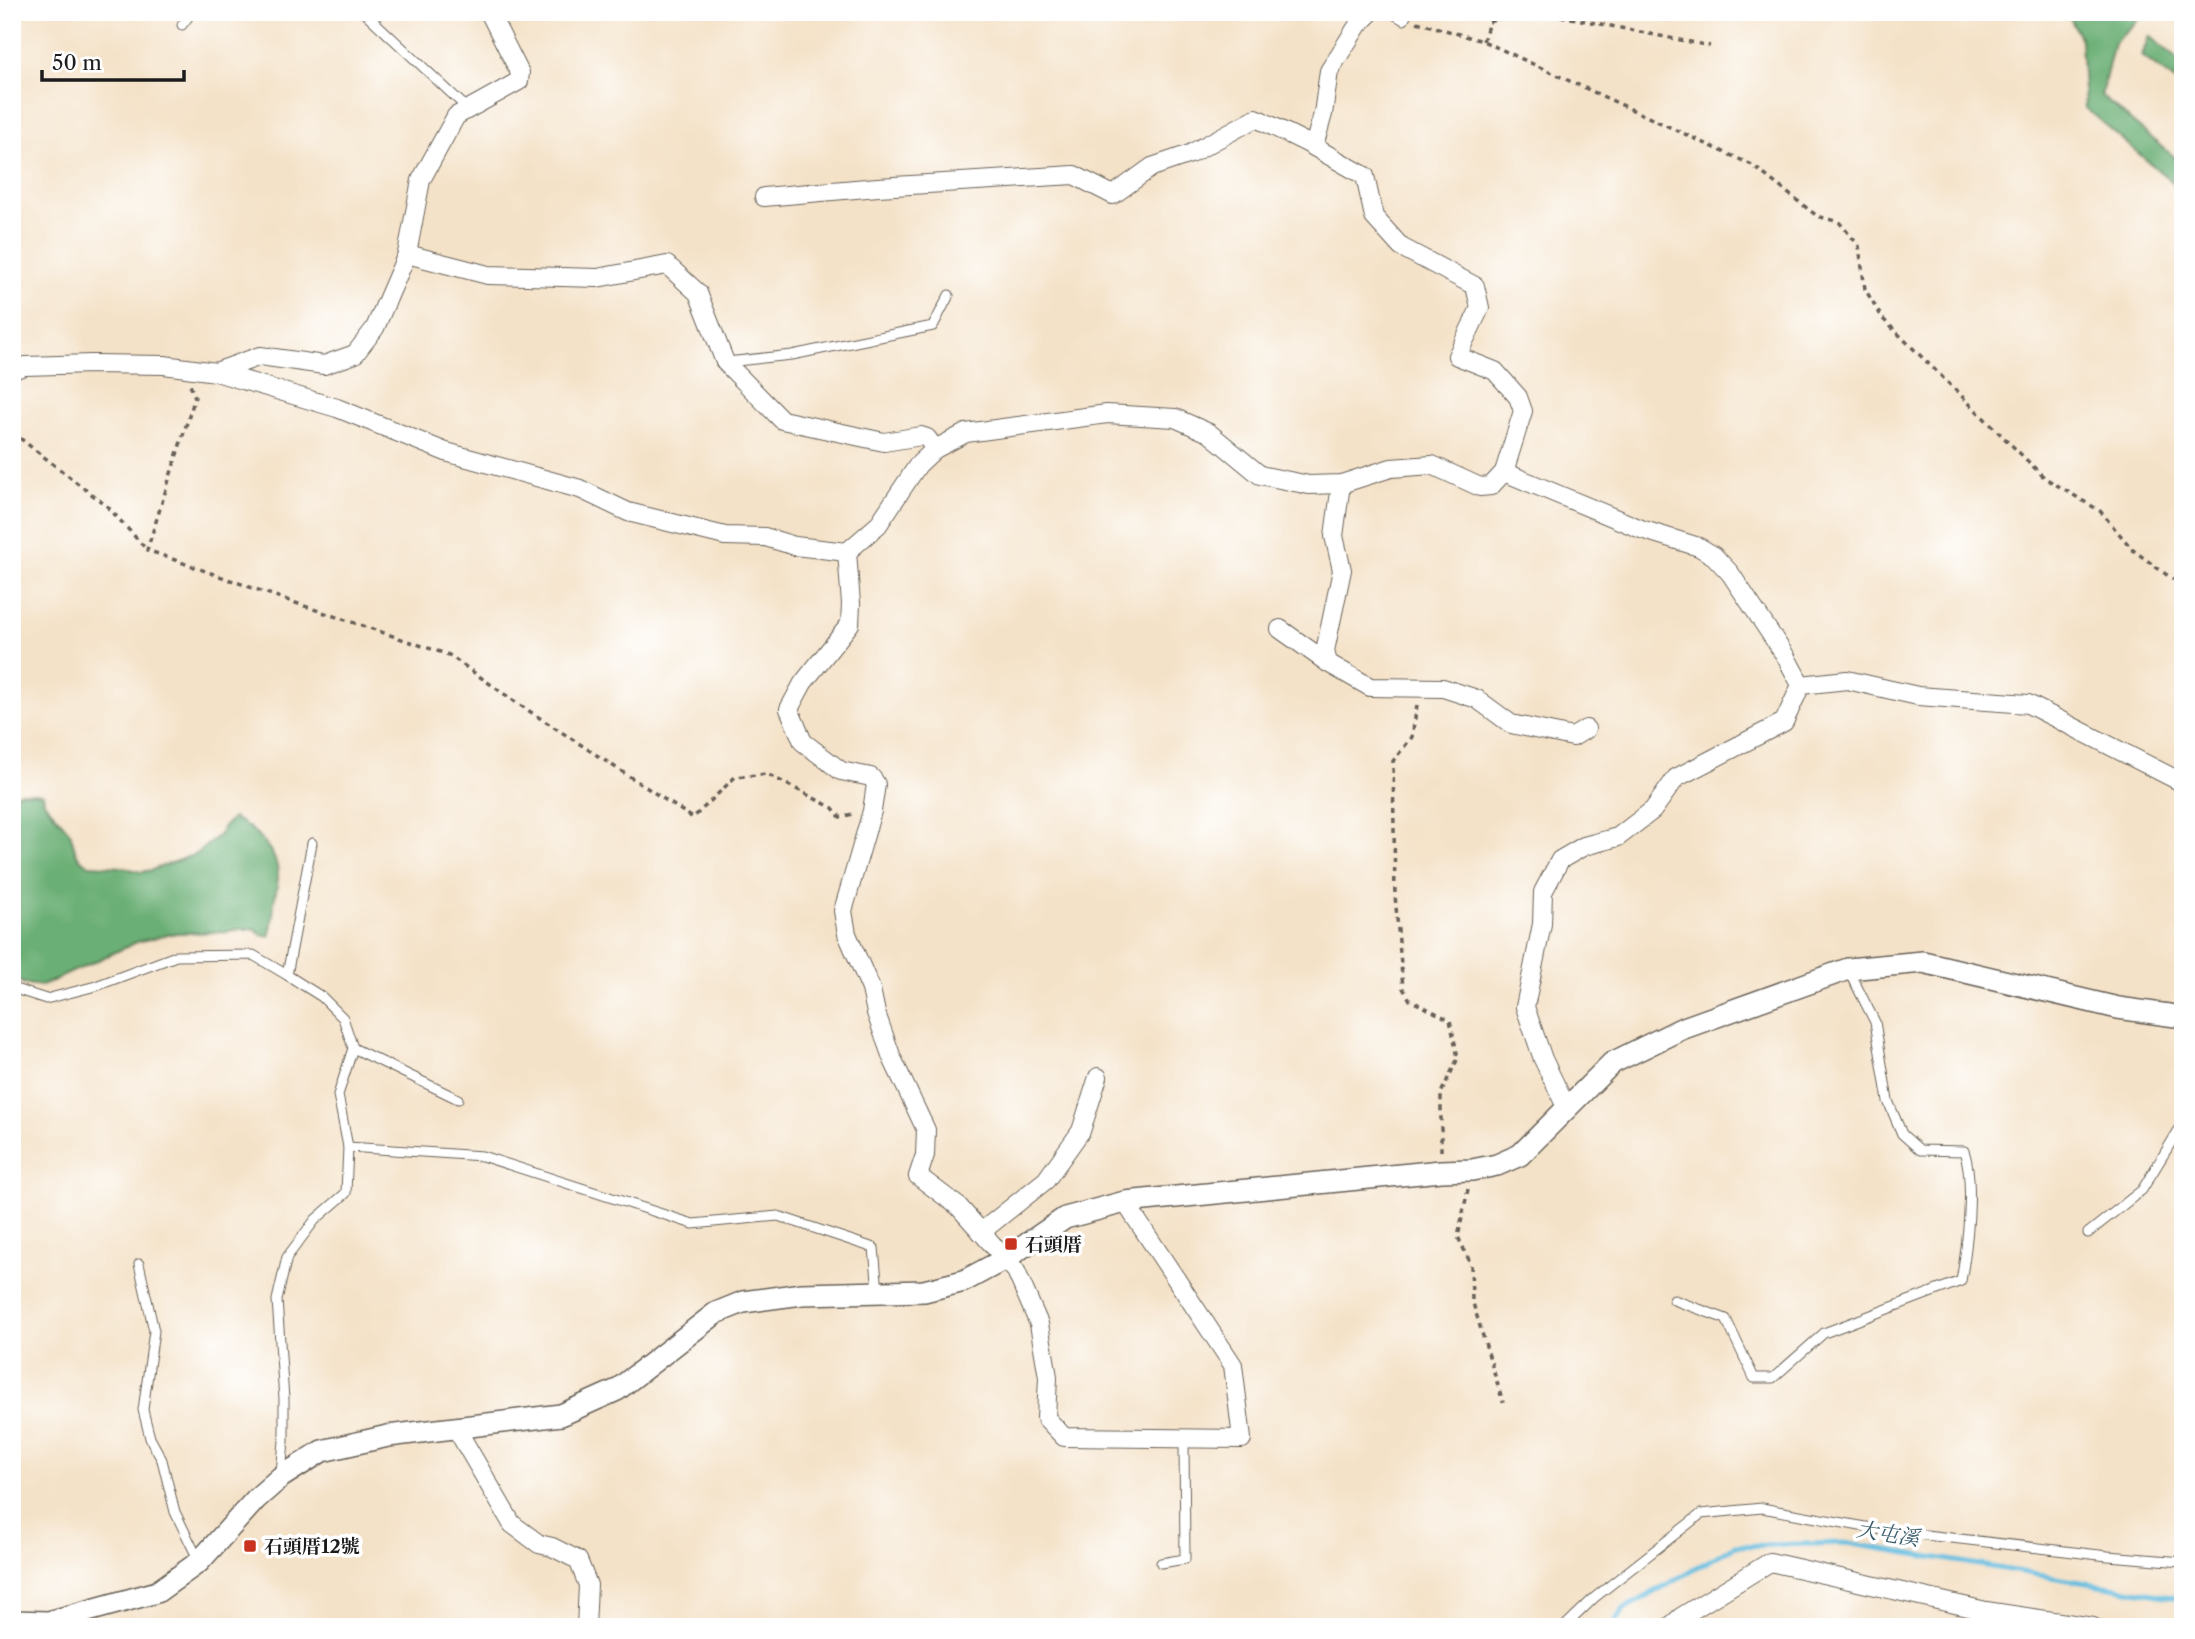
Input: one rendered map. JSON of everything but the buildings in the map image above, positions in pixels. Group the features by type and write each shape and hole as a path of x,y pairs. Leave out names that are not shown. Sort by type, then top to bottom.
{"street":[{"path":"216,372 260,356 324,365 355,354 375,328 407,254 421,180 456,116 519,81 520,73 488,15 489,12"},
{"path":"1314,146 1323,114 1329,71 1358,25 1371,12"},
{"path":"12,370 25,366 92,364 164,365 216,372 337,408 446,452 580,489 628,512 725,536 765,537 795,547 847,552 878,525 918,465 935,449 966,433 1107,414 1175,418 1209,433 1260,475 1309,485 1341,484 1391,468 1432,465 1480,487 1491,486 1504,472 1523,411 1518,397 1495,371 1457,356 1480,308 1475,286 1401,247 1374,216 1365,176 1314,146 1256,118 1190,155 1152,167 1113,195 1074,175 764,197"},
{"path":"407,254 488,275 597,278 667,265 698,293 725,362 782,421 884,442 921,436 927,438 935,449"},
{"path":"1504,472 1642,529 1699,547 1714,556 1730,573 1786,657 1801,685"},
{"path":"1328,663 1325,651 1342,570 1334,536 1341,484"},
{"path":"847,552 850,624 803,683 789,709 803,742 841,771 871,777 876,783 872,811 843,911 847,934 871,989 876,1013 892,1058 926,1130 925,1155 918,1176 959,1207 1016,1271 1038,1324 1048,1377 1046,1418 1064,1437 1242,1440 1233,1365 1125,1202"},
{"path":"1280,629 1328,663 1370,687 1443,688 1477,699 1511,724 1573,737 1586,729"},
{"path":"1801,685 1847,680 1918,696 2028,704 2183,783"},
{"path":"1567,1109 1543,1059 1525,1007 1542,924 1543,892 1560,860 1584,846 1618,837 1653,810 1676,778 1784,722 1801,685"},
{"path":"12,1621 48,1622 158,1592 199,1562 256,1499 281,1477 322,1451 388,1436 561,1415 617,1390 716,1313 743,1302 802,1294 924,1292 964,1280 1005,1259 1065,1218 1125,1202 1472,1170 1497,1165 1520,1155 1612,1063 1681,1029 1848,969 1923,962 2118,1008 2183,1017"},
{"path":"981,1232 1046,1180 1081,1131 1098,1077"},
{"path":"456,1428 512,1524 539,1544 552,1547 578,1560 588,1584 586,1627"},
{"path":"1670,1627 1681,1617 1770,1562 1986,1611 2094,1627"}],"lane":[{"path":"182,25 192,12"},
{"path":"363,12 468,109"},
{"path":"1390,12 1404,20 1406,15"},
{"path":"725,362 792,355 933,326 949,295"},
{"path":"287,975 312,843"},
{"path":"12,988 46,999 96,986 176,956 253,955 322,997 342,1018 353,1048 338,1095 348,1147 346,1194 315,1220 287,1257 277,1300 284,1399 281,1477"},
{"path":"1674,1300 1726,1319 1754,1378 1773,1378 1824,1333 1961,1281 1967,1247 1969,1165 1964,1151 1920,1150 1902,1134 1888,1101 1875,1022 1848,969"},
{"path":"353,1048 458,1099"},
{"path":"2088,1233 2142,1191 2183,1123"},
{"path":"348,1147 482,1156 693,1224 778,1216 874,1248 878,1294"},
{"path":"138,1264 154,1331 143,1410 150,1438 162,1460 175,1512 199,1562"},
{"path":"1161,1563 1185,1559 1184,1439"},
{"path":"1564,1627 1594,1598 1701,1514 1762,1508 1882,1530 2183,1563"}],"path":[{"path":"1483,41 1489,22 1520,12"},
{"path":"1541,12 1710,46"},
{"path":"1406,15 1483,41 1752,165 1817,216 1839,222 1859,246 1865,289 1883,319 2045,478 2100,512 2133,550 2171,578 2183,583"},
{"path":"147,550 195,397 182,367"},
{"path":"12,432 108,507 147,550 449,655 517,703 693,818 735,777 766,774 833,808 840,817 872,811"},
{"path":"1419,688 1412,737 1394,761 1395,895 1403,988 1410,1000 1450,1020 1458,1058 1441,1093 1441,1171"},
{"path":"1472,1170 1458,1237 1471,1264 1472,1300 1503,1402"}],"green space":[{"path":"2067,12 2146,12 2114,43 2101,96 2183,164 2183,191 2085,108 2081,40"},
{"path":"2149,36 2183,64 2183,87 2142,56"},
{"path":"22,792 43,794 44,802 70,832 81,860 90,865 122,867 141,872 196,854 220,834 233,818 241,822 263,841 277,867 278,883 269,936 261,935 254,929 176,933 137,942 42,986 25,984 12,978 12,795"}],"waterway":[{"name":"大屯溪","path":"1611,1627 1624,1609 1735,1546 1847,1543 2183,1599"}],"place":[{"name":"石頭厝","path":"1011,1244"},
{"name":"石頭厝12號","path":"250,1546"}]}
